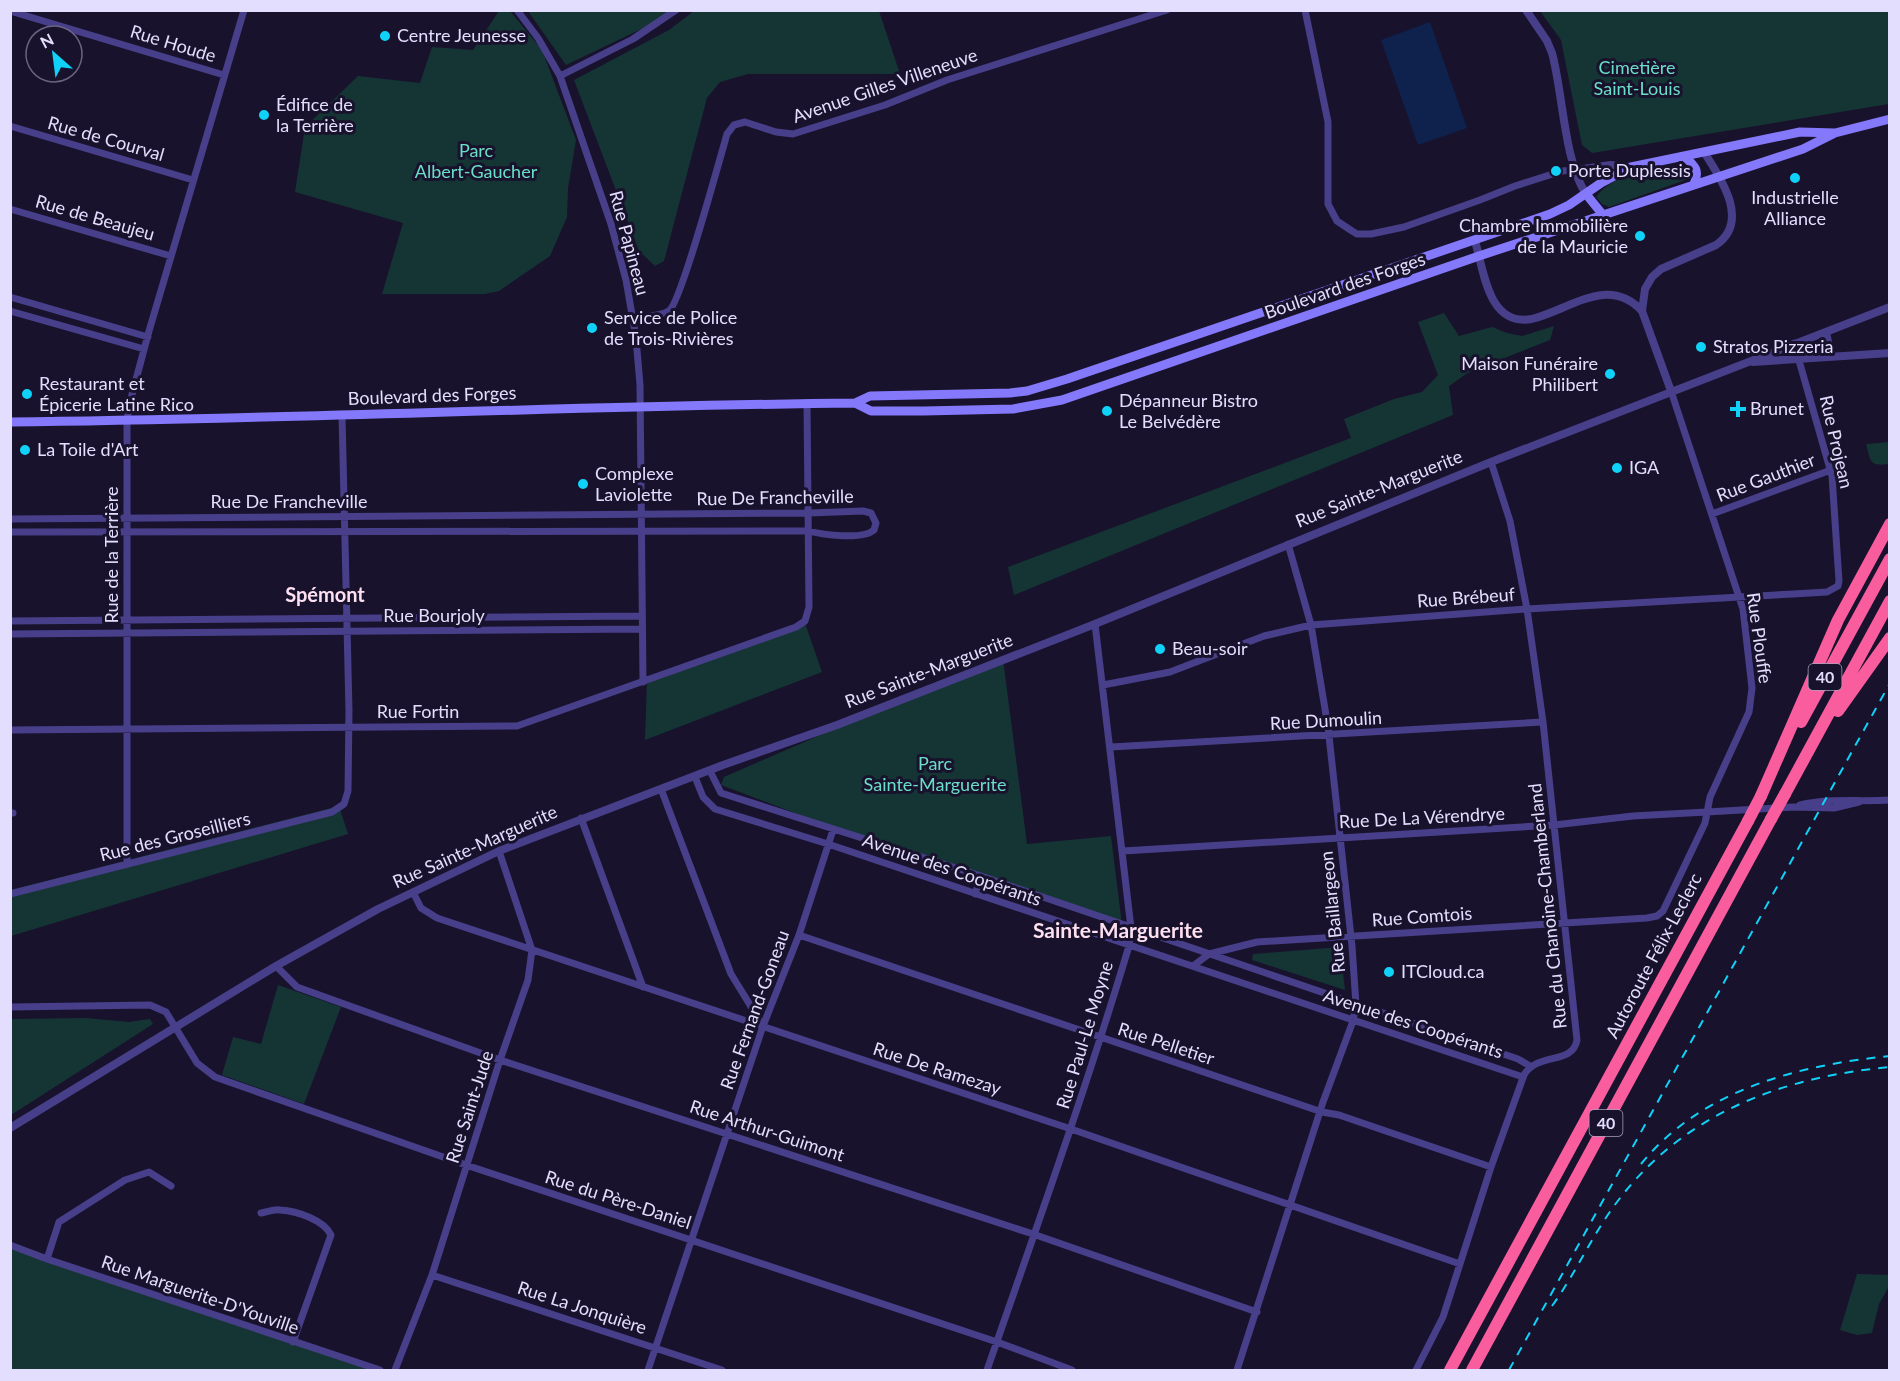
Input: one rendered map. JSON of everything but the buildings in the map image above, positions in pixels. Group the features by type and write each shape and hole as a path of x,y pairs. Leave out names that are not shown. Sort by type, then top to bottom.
{"highway":[{"path":"1761,796 1838,620 1890,524"},
{"name":"Autoroute Félix-Leclerc","path":"1450,1371 1890,559"},
{"name":"Autoroute Félix-Leclerc","path":"1472,1371 1890,601"},
{"path":"1810,748 1890,638"}],"main road":[{"name":"Boulevard des Forges","path":"855,403 871,411 989,410 1035,406 1062,400 1479,256 1803,149 1835,133 1890,119"},
{"name":"Boulevard des Forges","path":"10,422 640,406 855,403 870,396 1016,392 1056,382 1558,212 1631,167 1800,132 1835,133"},
{"path":"1684,156 1697,169 1698,174 1694,184"},
{"path":"1586,194 1603,215"},
{"path":"1210,330 1216,347"},
{"path":"1056,382 1062,400"}],"street":[{"name":"Rue de la Terrière","path":"127,864 127,420 144,349 244,10"},
{"name":"Rue Papineau","path":"518,10 538,38 560,76 618,244 633,318 640,406 643,682"},
{"path":"560,76 633,39 676,10"},
{"name":"Avenue Gilles Villeneuve","path":"633,318 667,312 674,305 687,271 727,134 735,124 745,122 781,133 793,134 885,105 946,80 1167,10"},
{"path":"1305,10 1328,122 1328,204 1333,216 1346,228 1364,234 1404,227 1562,171 1611,165 1631,167"},
{"path":"1526,10 1547,41 1552,53 1576,170 1586,194"},
{"name":"Rue Houde","path":"10,11 224,75"},
{"name":"Rue de Courval","path":"10,126 194,180"},
{"path":"1671,392 1642,311 1645,289 1654,274 1716,245 1723,240 1730,229 1732,216 1730,202 1719,176 1704,152"},
{"name":"Rue de Beaujeu","path":"10,209 171,256"},
{"path":"1474,241 1495,305 1504,314 1514,319 1536,318 1606,294 1622,296 1642,311"},
{"path":"10,297 148,337"},
{"name":"Rue Sainte-Marguerite","path":"10,1128 276,966 378,909 499,851 581,818 837,725 1095,624 1288,543 1491,462 1890,307"},
{"path":"10,311 144,349"},
{"path":"1826,332 1831,356"},
{"name":"Rue Projean","path":"1794,343 1831,470 1838,586"},
{"path":"1743,363 1890,353"},
{"name":"Rue Plouffe","path":"1659,915 1667,904 1705,823 1709,800 1745,721 1751,698 1750,670 1739,597 1671,392"},
{"path":"807,403 809,531"},
{"path":"342,415 349,728"},
{"name":"Rue du Chanoine-Chamberland","path":"1491,462 1510,521 1527,609 1543,722 1577,1037 1576,1046 1569,1054 1530,1066"},
{"name":"Rue Gauthier","path":"1712,514 1831,470"},
{"name":"Rue De Francheville","path":"10,519 867,512 874,516 876,523 874,530 865,535 822,535 809,531 10,532"},
{"name":"Rue Fortin","path":"10,729 517,726 796,627 806,619 809,607 809,531"},
{"name":"Rue Baillargeon","path":"1237,1371 1353,1022 1356,1005 1351,936 1329,736 1311,625 1288,543"},
{"name":"Rue Brébeuf","path":"1103,685 1170,672 1264,636 1311,625 1527,609 1825,592 1838,586"},
{"name":"Rue Bourjoly","path":"10,621 642,616"},
{"name":"Rue Paul-Le Moyne","path":"987,1371 1071,1129 1129,946 1131,928 1123,851 1095,624"},
{"name":"Rue Bourjoly","path":"10,634 642,630"},
{"name":"Rue Dumoulin","path":"1111,747 1543,722"},
{"name":"Rue des Groseilliers","path":"10,894 332,812 344,804 348,791 349,728"},
{"name":"Avenue des Coopérants","path":"710,771 721,793 981,876 1356,1005 1369,1007 1518,1059 1530,1066"},
{"name":"Avenue des Coopérants","path":"694,777 704,797 715,809 828,844 1353,1022 1523,1077"},
{"path":"661,789 730,974 763,1026"},
{"name":"Rue De La Vérendrye","path":"1123,851 1554,825 1633,816 1793,807 1833,800 1859,802 1890,800"},
{"path":"581,818 643,987"},
{"name":"Rue Fernand-Goneau","path":"648,1371 690,1239 763,1026 799,935 833,830"},
{"name":"Rue Saint-Jude","path":"395,1371 432,1275 500,1060 528,980 532,950 499,851"},
{"path":"975,894 981,876"},
{"name":"Rue De Ramezay","path":"413,892 421,908 437,918 1071,1129 1460,1264"},
{"name":"Rue Comtois","path":"1193,966 1209,954 1257,942 1648,918 1659,915"},
{"name":"Rue Pelletier","path":"799,935 1491,1167"},
{"name":"Rue Arthur-Guimont","path":"276,966 297,987 500,1060 1033,1234 1257,1312"},
{"name":"Rue du Père-Daniel","path":"10,1007 150,1005 166,1012 197,1063 215,1077 466,1165 997,1342 1072,1371"},
{"path":"1416,1371 1441,1322 1491,1167 1523,1077 1530,1066"},
{"path":"47,1259 59,1222 125,1180 149,1172 171,1186"},
{"path":"261,1213 279,1209 295,1213 321,1223 328,1228 330,1235 293,1342"},
{"name":"Rue Marguerite-D'Youville","path":"10,1245 380,1371"},
{"name":"Rue La Jonquière","path":"432,1275 722,1371"}],"green space":[{"name":"Parc Albert-Gaucher","path":"499,11 510,11 542,50 576,140 568,188 567,217 550,256 499,291 485,294 382,294 403,223 295,192 305,127 358,76 420,83 432,47 473,50"},
{"path":"528,11 671,11 654,23 566,65"},
{"path":"694,11 879,11 900,74 748,74 720,82 707,98 664,261 655,266 639,251 574,80 669,30"},
{"name":"Cimetière Saint-Louis","path":"1540,11 1889,11 1889,104 1592,153 1582,145 1561,40"},
{"path":"1689,166 1694,168 1691,178 1609,207 1602,204 1596,197 1614,182 1638,173"},
{"path":"1444,313 1459,336 1492,327 1522,336 1554,326 1550,340 1469,372 1449,386 1453,415 1014,595 1008,567 1351,438 1344,419 1394,399 1422,392 1438,375 1418,322"},
{"path":"1889,442 1889,464 1874,463 1866,444"},
{"path":"805,623 822,672 645,740 647,679"},
{"name":"Parc Sainte-Marguerite","path":"1003,659 1027,844 1111,836 1122,925 833,827 721,785 724,777 930,687"},
{"path":"339,806 348,834 11,936 11,890"},
{"path":"1340,947 1345,990 1252,960 1253,954"},
{"path":"278,985 341,1007 304,1104 222,1075 233,1037 261,1044"},
{"path":"86,1018 129,1022 150,1019 153,1024 11,1115 11,1019"},
{"path":"10,1245 380,1370 11,1370"},
{"path":"1857,1274 1890,1275 1889,1286 1879,1304 1872,1333 1857,1335 1840,1330"}],"water":[{"path":"1430,22 1467,128 1418,145 1381,40"}],"railway":[{"path":"1509,1370 1890,683"},
{"path":"1641,1164 1665,1138 1692,1117 1754,1086 1821,1066 1890,1056"},
{"path":"1552,1306 1617,1202 1644,1171 1673,1145 1704,1123 1738,1105 1774,1091 1811,1080 1890,1067"}],"place":[{"name":"Centre Jeunesse","path":"385,36"},
{"name":"Édifice de la Terrière","path":"264,115"},
{"name":"Porte Duplessis","path":"1556,171"},
{"name":"Industrielle Alliance","path":"1795,178"},
{"name":"Chambre Immobilière de la Mauricie","path":"1640,236"},
{"name":"Service de Police de Trois-Rivières","path":"592,328"},
{"name":"Stratos Pizzeria","path":"1701,347"},
{"name":"Maison Funéraire Philibert","path":"1610,374"},
{"name":"Restaurant et Épicerie Latine Rico","path":"27,394"},
{"name":"Brunet","path":"1738,409"},
{"name":"Dépanneur Bistro Le Belvédère","path":"1107,411"},
{"name":"La Toile d'Art","path":"25,450"},
{"name":"IGA","path":"1617,468"},
{"name":"Complexe Laviolette","path":"583,484"},
{"name":"Beau-soir","path":"1160,649"},
{"name":"ITCloud.ca","path":"1389,972"}],"district":[{"name":"Spémont","path":"325,595"},
{"name":"Sainte-Marguerite","path":"1118,931"}]}
